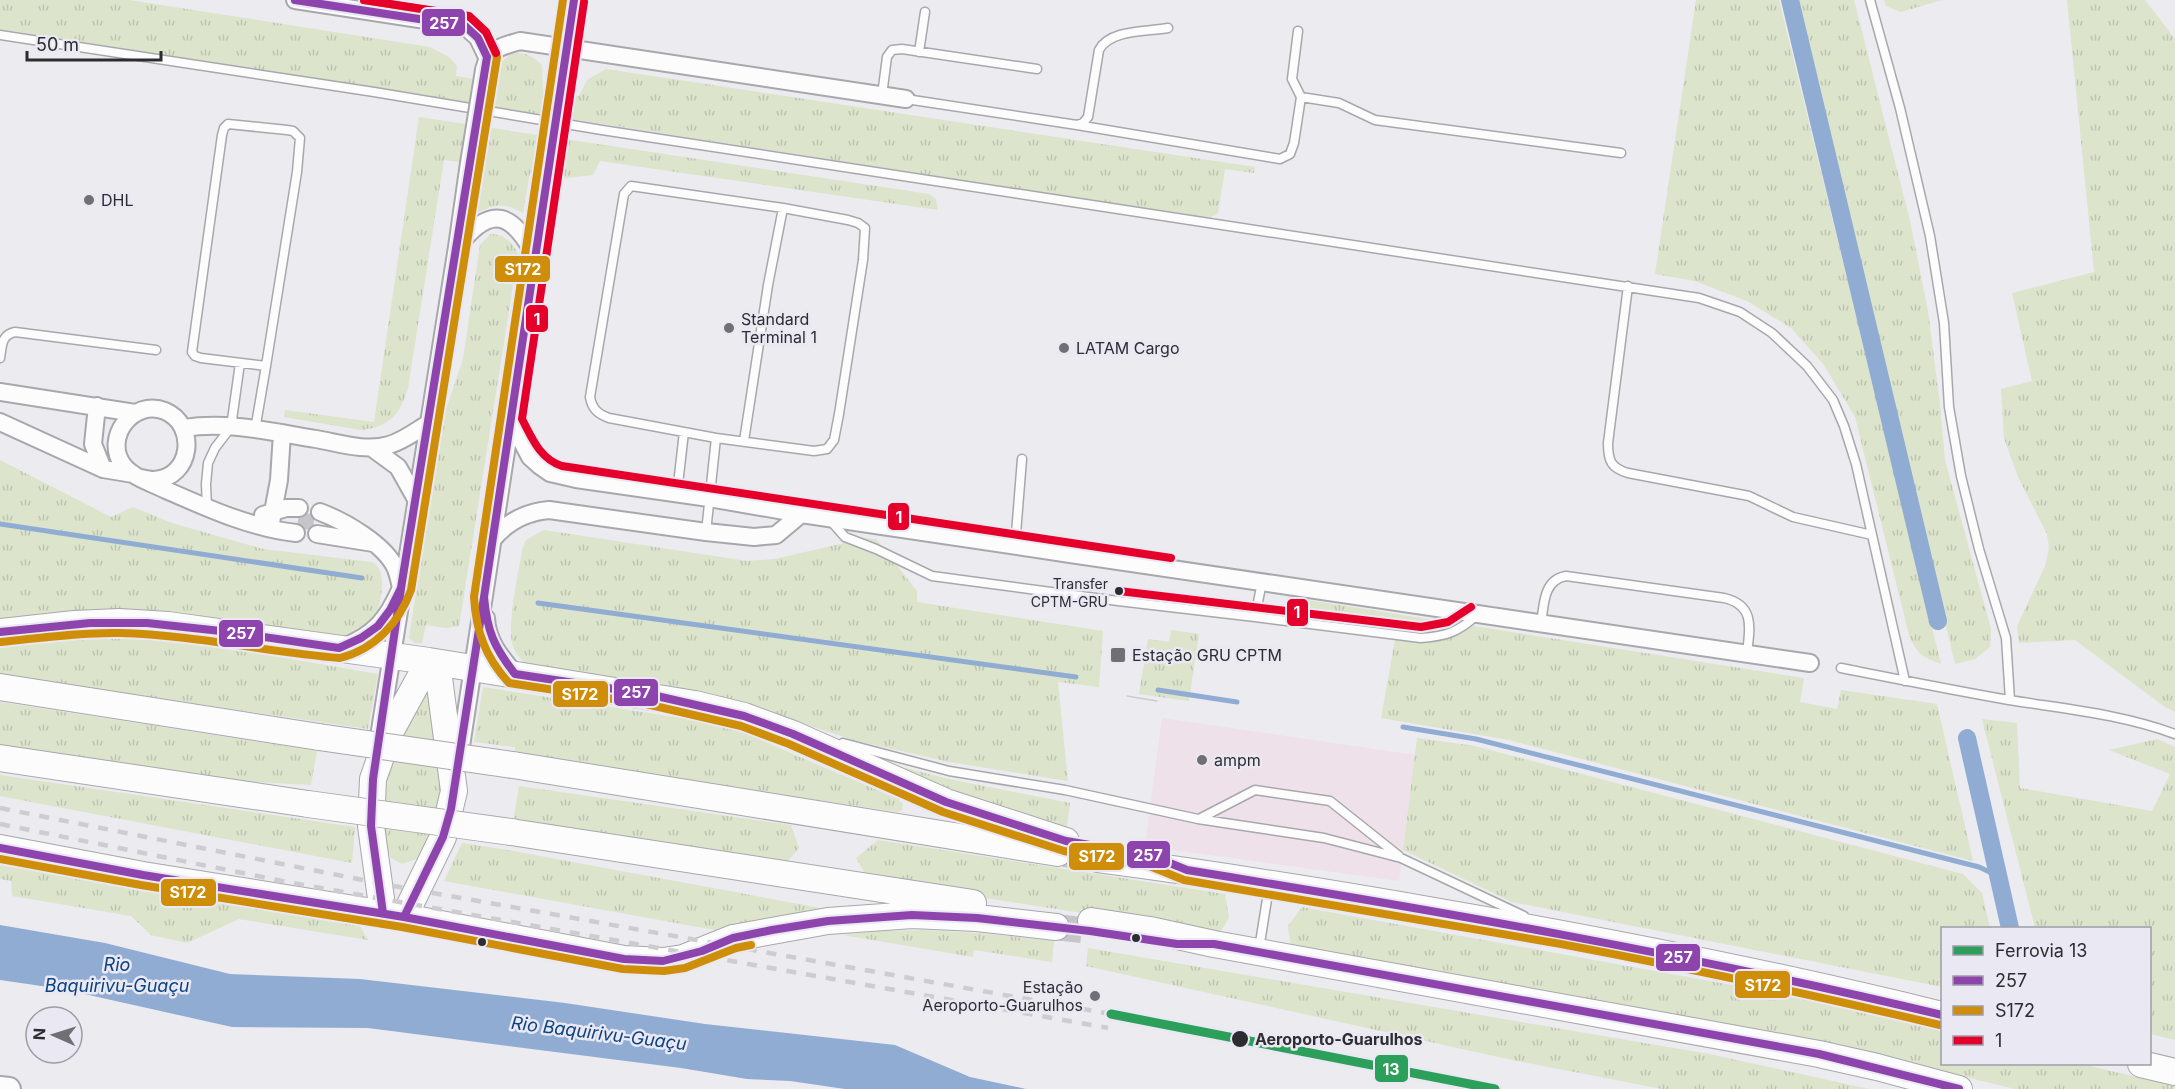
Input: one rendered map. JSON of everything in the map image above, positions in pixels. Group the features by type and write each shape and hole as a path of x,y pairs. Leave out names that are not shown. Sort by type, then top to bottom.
{"main road":[{"path":"0,632 118,622 168,625 648,694 755,720 793,734 946,801 1065,847 319,737 0,687"},
{"path":"393,915 371,826 373,779 389,734 433,662"},
{"path":"393,915 443,837 454,790 433,662"},
{"path":"0,758 511,832 1056,922 912,915 828,921 733,938 683,957 644,962 393,915 143,875 0,848"},
{"path":"1099,853 1150,855 1187,870 1557,932 1824,986 1941,1015"},
{"path":"1091,926 1150,930 1214,944 1819,1054 1959,1089"},
{"path":"2145,1065 2175,1072"},
{"path":"0,1088 9,1089"}],"street":[{"path":"296,0 465,26 478,38 486,63 390,656 373,779"},
{"path":"454,790 574,0"},
{"path":"486,63 499,47 520,41 906,99"},
{"path":"457,247 474,228 485,220 503,219 512,223 520,231 536,257"},
{"path":"0,392 135,413"},
{"path":"97,406 93,444 103,469"},
{"path":"0,422 103,469 137,476 154,480 168,476 179,468 187,449 184,428 175,417 163,410 149,408 135,413 124,422 117,436 117,450 122,464 137,476 208,509 249,522 298,520"},
{"path":"511,421 530,457 550,473 576,479 1810,663"},
{"path":"184,428 209,424 372,448 388,446 400,441 429,423"},
{"path":"271,520 279,480 282,433"},
{"path":"372,448 398,467 416,499"},
{"path":"493,539 500,530 533,511 549,510 754,537 776,535 801,514"},
{"path":"318,523 349,524 374,543 396,568 401,588 392,610 373,631 358,641 339,648"},
{"path":"484,597 486,626 494,649 515,674"}],"lane":[{"path":"1870,0 1900,108 1930,236 1944,323 1949,407 1976,538 2006,638 2010,700"},
{"path":"919,52 925,12"},
{"path":"1077,125 1083,123 1088,117 1099,50 1102,44 1116,36 1168,28"},
{"path":"906,99 1280,159 1290,154 1294,143 1301,97 1292,79 1298,31"},
{"path":"0,35 1699,298 1740,312 1772,333 1807,366 1833,399 1856,464 1905,681"},
{"path":"882,95 887,57 892,50 902,49 1037,69"},
{"path":"1301,97 1339,103 1376,120 1621,153"},
{"path":"255,430 266,366 296,181 300,138 293,131 232,124 225,126 222,135 192,352 201,358 266,366"},
{"path":"631,186 783,208 848,220 862,224 866,231 839,414 834,440 827,449 814,451 716,438 609,418 593,408 591,402 624,194 631,186"},
{"path":"744,441 768,285 783,208"},
{"path":"1628,286 1608,443 1609,461 1613,467 1628,473 1749,496 1793,517 1872,535"},
{"path":"0,358 4,337 8,333 15,332 156,350"},
{"path":"208,509 206,484 208,463 215,448 231,427 240,363"},
{"path":"677,493 684,432"},
{"path":"706,532 716,438"},
{"path":"1015,546 1022,459"},
{"path":"828,518 845,537 932,576 1421,638 1440,637 1461,630 1478,615"},
{"path":"1541,624 1548,586 1559,577 1566,576 1724,598 1741,605 1747,613 1750,630 1747,654"},
{"path":"1255,616 1262,582"},
{"path":"1841,668 2010,700 2095,712 2175,734"},
{"path":"755,720 824,738"},
{"path":"834,741 949,771 1065,790 1198,819 1324,838 1401,858 1557,932"},
{"path":"1198,819 1255,790 1330,801 1401,858"},
{"path":"1258,952 1269,884"}],"shaded area":[{"path":"1162,718 1415,755 1399,881 1145,846"}],"green space":[{"path":"0,0 129,0 430,47 449,57 457,66 456,76 493,82 500,64 506,58 512,54 526,54 542,65 543,90 579,96 587,80 606,69 1255,167 1254,173 1225,169 1218,213 1208,219 0,29"},
{"path":"1696,0 1779,0 1941,664 1921,654 1909,635 1855,417 1824,365 1791,328 1747,301 1695,281 1655,274"},
{"path":"1799,0 1854,0 1910,221 1928,311 1945,460 1991,629 1990,647 1975,659 1955,664"},
{"path":"1884,0 1942,0 1901,12 1886,6"},
{"path":"2067,0 2145,0 2175,39 2175,712 2075,640 2019,643 2017,626 2046,564 2049,547 2047,534 2018,477 2004,438 2001,389 2032,381 2012,293 2094,272"},
{"path":"419,117 929,194 936,199 938,210 600,161 593,175 566,178 530,173 523,213 509,207 498,206 473,215 482,165 444,160 408,388 397,412 379,426 361,430 284,417 285,410 374,422"},
{"path":"491,234 508,240 518,254 459,626 446,628 426,625 422,643 415,643 409,638 442,421 463,359 480,245"},
{"path":"0,460 111,517 133,507 172,523 263,549 372,562 380,570 382,580 376,615 368,625 347,638 0,623"},
{"path":"544,530 747,561 775,559 866,538 876,539 917,591 917,602 1103,631 1099,687 1058,682 1068,781 949,762 853,740 777,715 527,665 513,646 512,613 522,550 526,540"},
{"path":"1288,597 1804,678 1800,702 1837,709 1841,690 1937,704 1973,861 1509,740 1381,718 1398,623 1286,606"},
{"path":"1171,630 1199,634 1189,701 1139,694 1148,639 1169,642"},
{"path":"95,636 173,639 378,674 368,729 0,675 0,646"},
{"path":"483,687 706,722 742,732 898,799 903,804 902,810 898,812 515,755 515,747 474,742"},
{"path":"428,690 443,784 427,848 419,858 402,864 391,858 387,849 383,810 386,779 410,709"},
{"path":"0,702 317,751 311,785 232,781 0,745"},
{"path":"1982,719 2017,723 2020,788 2152,811 2170,774 2109,750 2157,739 2175,747 2175,1040 2151,1034 2151,927 2035,927"},
{"path":"1417,738 1475,746 1963,874 1982,893 1990,927 1941,927 1941,987 1512,902 1403,850"},
{"path":"868,758 944,778 1070,803 1066,834 960,801"},
{"path":"0,775 355,827 352,863 0,796"},
{"path":"519,786 791,825 799,848 783,867 512,827"},
{"path":"878,840 1225,894 1229,918 1219,934 869,880 856,858"},
{"path":"462,843 842,912 731,933 444,881"},
{"path":"0,865 356,919 368,940 239,919 187,943 151,935 131,916 12,896 11,881 0,879"},
{"path":"1302,907 1825,1002 1941,1031 1941,1065 2085,1065 2175,1086 2175,1089 2015,1089 1879,1056 1291,948 1288,926"},
{"path":"922,930 980,933 1054,941 1052,962 974,950 973,957 843,935"},
{"path":"1088,948 1709,1054 1869,1089 1662,1089 1512,1060 1086,966"}],"water":[{"name":"Rio Baquirivu-Guaçu","path":"0,925 105,943 230,974 360,979 565,1003 705,1024 895,1045 970,1077 1026,1089 845,1089 790,1081 747,1079 681,1068 368,1028 232,1027 62,989 0,980"}],"waterway":[{"path":"1790,0 1938,621"},
{"path":"0,524 362,578"},
{"path":"538,603 1076,677"},
{"path":"1158,690 1237,702"},
{"path":"1403,727 1476,739 1979,867 2000,877"},
{"path":"1967,738 2010,927"}],"tunnel":[{"path":"298,520 318,523"},
{"path":"1064,854 1098,859"},
{"path":"1056,927 1090,931"}],"tram line":[{"path":"1127,696 1157,701"}],"railway":[{"path":"0,808 383,884 1111,1014"},
{"path":"0,824 282,881 1108,1028"}],"rail line":[{"name":"13","path":"1111,1014 1495,1089"}],"transit line":[{"name":"257","path":"295,0 465,26 478,38 487,57"},
{"name":"S172","path":"1,642 76,634 148,634 340,658 353,654 375,641 400,613 411,590 497,57 486,32 470,17 364,0"},
{"name":"1","path":"364,0 469,16 486,32 496,53"},
{"name":"S172","path":"563,0 474,597 483,643 509,683 646,704 741,726 789,744 943,812 1064,851 1147,865 1184,880 1561,944 1751,982 1940,1025"},
{"name":"257","path":"574,0 484,597 487,620 493,638 515,674 648,694 744,716 793,734 946,802 1066,841 1150,855 1187,870 1566,935 1754,973 1941,1015"},
{"name":"1","path":"584,2 522,419 542,453 554,463 562,466 1171,558"},
{"name":"257","path":"0,632 90,623 147,623 339,648 361,638 378,626 390,610 401,588 487,57"},
{"name":"257","path":"383,913 371,826 373,779 402,582"},
{"name":"1","path":"1119,591 1421,627 1448,622 1471,607"},
{"name":"257","path":"404,917 443,837 451,809 484,597"},
{"name":"257","path":"0,848 143,875 404,917 624,959 663,961 702,951 733,938 772,930 828,921 912,915 977,918 1177,944 1214,944 1819,1054 1959,1089"},
{"name":"S172","path":"0,859 141,885 402,927 623,969 664,971 685,968 736,948 751,945"}],"place":[{"name":"DHL","path":"89,200"},
{"name":"Standard Terminal 1","path":"729,328"},
{"name":"LATAM Cargo","path":"1064,348"},
{"name":"Transfer CPTM-GRU","path":"1119,591"},
{"name":"Estação GRU CPTM","path":"1118,655"},
{"name":"ampm","path":"1202,760"},
{"name":"Estação Aeroporto-Guarulhos","path":"1095,996"},
{"name":"Aeroporto-Guarulhos","path":"1240,1039"}]}
